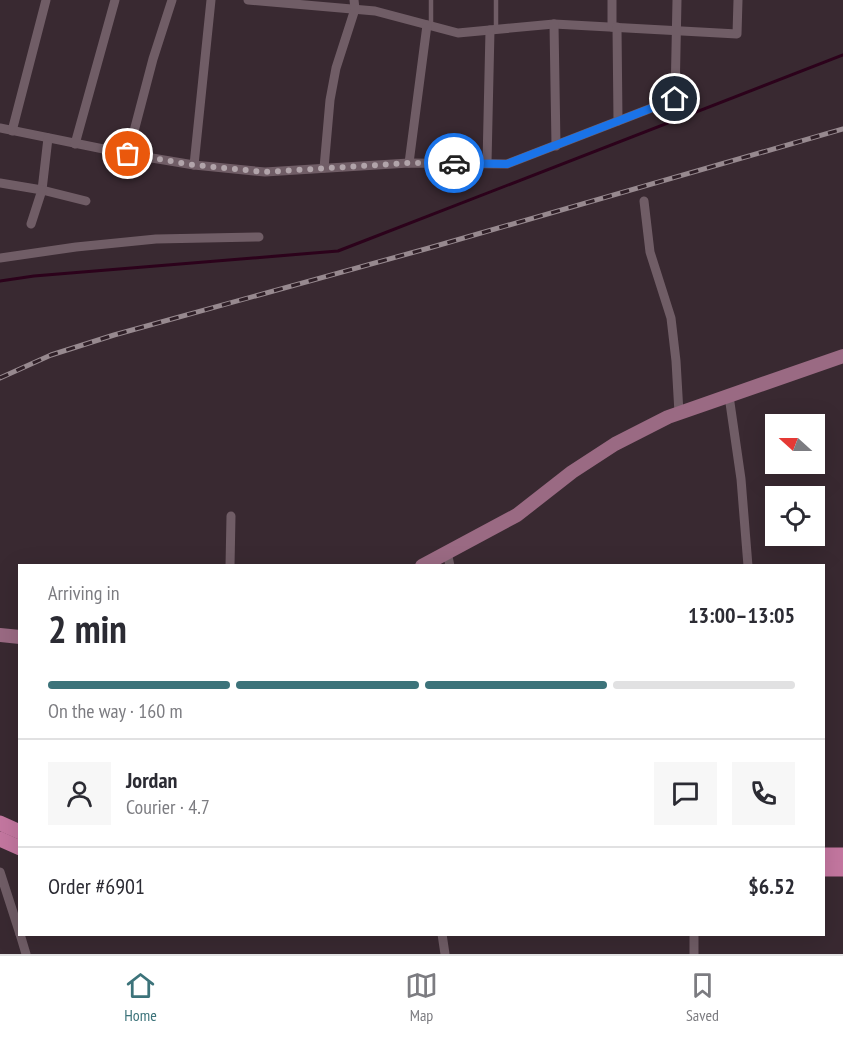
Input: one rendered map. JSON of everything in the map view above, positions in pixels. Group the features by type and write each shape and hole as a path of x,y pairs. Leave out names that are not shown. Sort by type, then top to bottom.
{"main road":[{"path":"0,824 18,831"},
{"path":"0,839 18,847"},
{"path":"825,855 843,855"},
{"path":"825,869 843,869"}],"street":[{"path":"12,131 46,0"},
{"path":"75,144 115,0"},
{"path":"128,154 153,59 172,0"},
{"path":"194,165 211,0"},
{"path":"248,0 355,5 458,33 554,24 737,34 738,0"},
{"path":"612,0 618,121"},
{"path":"0,128 194,165 265,172 409,163 507,164 675,99 677,0"},
{"path":"324,168 330,100 336,68 355,5"},
{"path":"554,24 556,146"},
{"path":"409,163 429,26"},
{"path":"487,163 493,29"},
{"path":"31,224 42,190 48,138"},
{"path":"0,183 86,201"},
{"path":"644,201 650,252 670,318 676,361 679,413"},
{"path":"0,258 156,239 259,237"},
{"path":"429,564 448,559 517,515 572,472 615,444 668,417 843,356"},
{"path":"729,396 741,479 748,564"},
{"path":"230,564 231,516"},
{"path":"0,636 18,636"},
{"path":"0,872 5,903 18,930"},
{"path":"21,936 26,954"},
{"path":"442,936 445,954"},
{"path":"694,936 694,954"}],"lane":[{"path":"429,26 431,0"},
{"path":"493,29 496,0"}],"waterway":[{"path":"0,281 34,276 338,251 843,55"}],"railway":[{"path":"0,378 51,355 114,335 429,248 843,129"}],"way so far":[{"path":"128,154 194,165 265,172 409,163 454,163"}],"route":[{"path":"454,163 507,164 675,99"}]}
